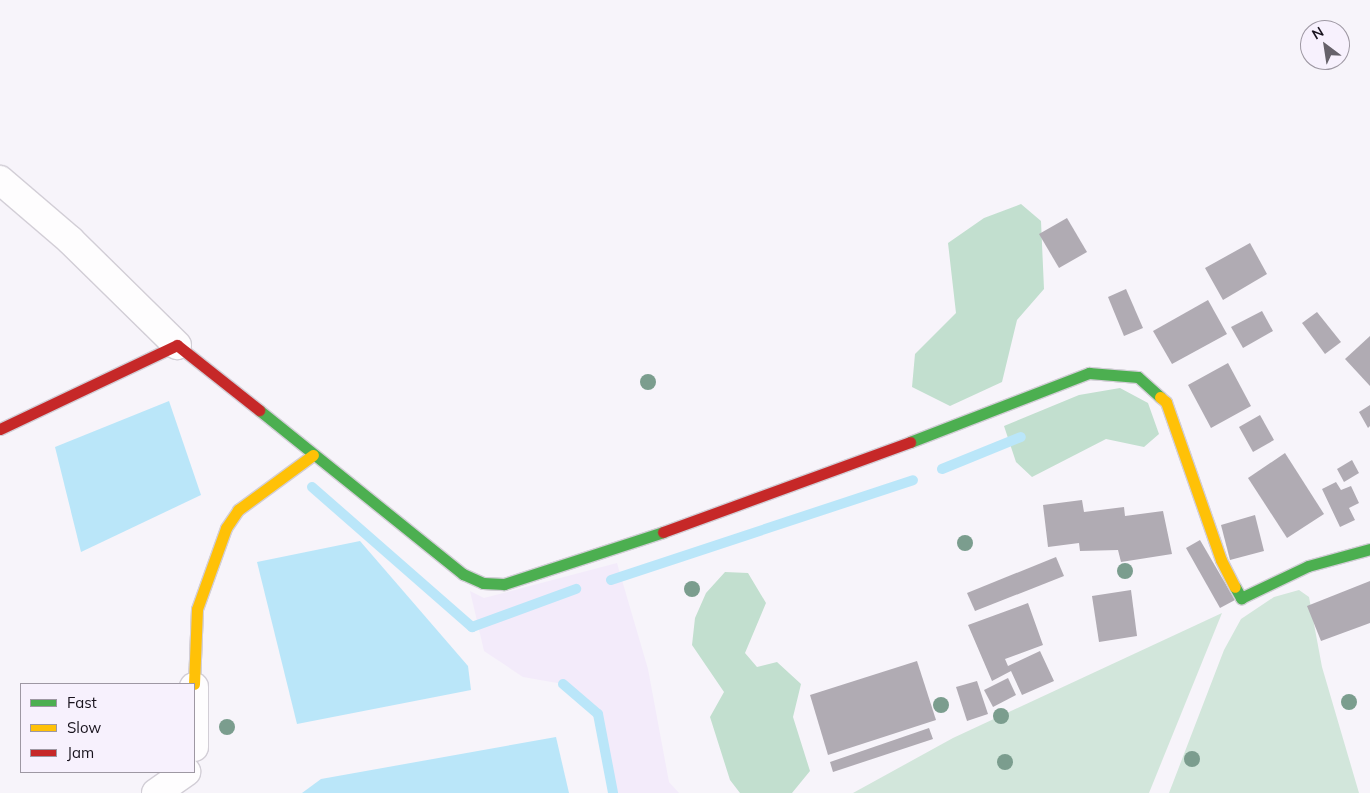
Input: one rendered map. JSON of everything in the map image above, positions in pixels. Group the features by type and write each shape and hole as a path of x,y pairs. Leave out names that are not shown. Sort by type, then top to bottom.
{"street":[{"path":"0,180 70,240 177,345 463,574 504,584 759,500 1089,373 1138,377 1166,402 1221,560 1240,598 1308,566 1370,549"},
{"path":"0,430 148,354 177,345"},
{"path":"194,683 197,609 226,528 238,510 313,455"},
{"path":"156,793 185,773"}],"shaded area":[{"path":"617,563 648,669 669,782 679,793 613,793 598,714 563,684 523,677 484,651 470,591 484,598"}],"green space":[{"path":"1021,204 1041,221 1044,289 1017,320 1002,382 950,406 912,387 915,354 956,313 948,243 984,218"},
{"path":"1120,388 1148,403 1159,434 1144,447 1106,439 1032,477 1016,462 1004,426 1079,395"},
{"path":"725,572 748,573 766,603 745,653 757,667 777,662 801,684 793,717 810,771 792,793 740,793 730,780 710,717 724,692 692,645 695,618 706,593"},
{"path":"1299,590 1309,597 1322,667 1359,793 1169,793 1224,650 1241,619 1274,597"},
{"path":"1222,613 1149,793 853,793 953,738"}],"water":[{"path":"169,401 201,495 81,552 55,447"},
{"path":"360,541 468,666 471,690 297,724 257,562"},
{"path":"556,737 569,793 302,793 321,779"}],"building":[{"path":"1067,218 1087,252 1059,268 1039,234"},
{"path":"1250,243 1267,274 1223,300 1205,268"},
{"path":"1126,289 1143,328 1124,336 1108,297"},
{"path":"1208,300 1227,334 1172,364 1153,331"},
{"path":"1262,311 1273,331 1243,348 1231,327"},
{"path":"1317,312 1341,342 1325,354 1302,323"},
{"path":"1370,336 1370,386 1345,359"},
{"path":"1228,363 1251,406 1211,428 1188,385"},
{"path":"1370,405 1370,426 1368,428 1359,412"},
{"path":"1260,415 1274,440 1253,452 1239,427"},
{"path":"1285,453 1324,514 1287,538 1248,478"},
{"path":"1352,460 1359,473 1344,482 1337,469"},
{"path":"1336,482 1341,490 1351,486 1359,503 1349,508 1355,520 1340,527 1322,489"},
{"path":"1082,500 1084,512 1124,507 1125,516 1163,511 1172,554 1121,562 1118,550 1080,551 1079,543 1048,547 1043,505"},
{"path":"1255,515 1264,551 1230,560 1221,525"},
{"path":"1200,540 1235,600 1220,608 1186,548"},
{"path":"1056,557 1064,576 975,611 967,593"},
{"path":"1370,581 1370,623 1321,641 1307,606"},
{"path":"1131,590 1137,636 1099,642 1092,596"},
{"path":"1028,603 1043,645 1005,659 1008,666 1040,651 1054,681 1022,695 1011,671 992,681 968,625"},
{"path":"917,661 936,720 828,755 810,695"},
{"path":"1008,678 1016,695 993,707 984,690"},
{"path":"977,681 988,714 967,721 956,687"},
{"path":"929,728 933,739 833,772 830,762"}],"waterway":[{"path":"942,469 1021,437"},
{"path":"611,580 913,480"},
{"path":"312,487 472,627 576,589"},
{"path":"563,684 598,714 613,793"}],"traffic: fast":[{"path":"910,442 1089,373 1138,377 1160,397"},
{"path":"259,410 463,574 483,583 504,584 663,532"},
{"path":"1235,587 1241,598 1308,566 1370,549"}],"traffic: slow":[{"path":"1160,397 1166,402 1221,560 1235,587"},
{"path":"194,683 197,609 226,528 238,510 313,455"}],"traffic: jam":[{"path":"0,429 177,345 259,410"},
{"path":"663,532 910,442"}]}
